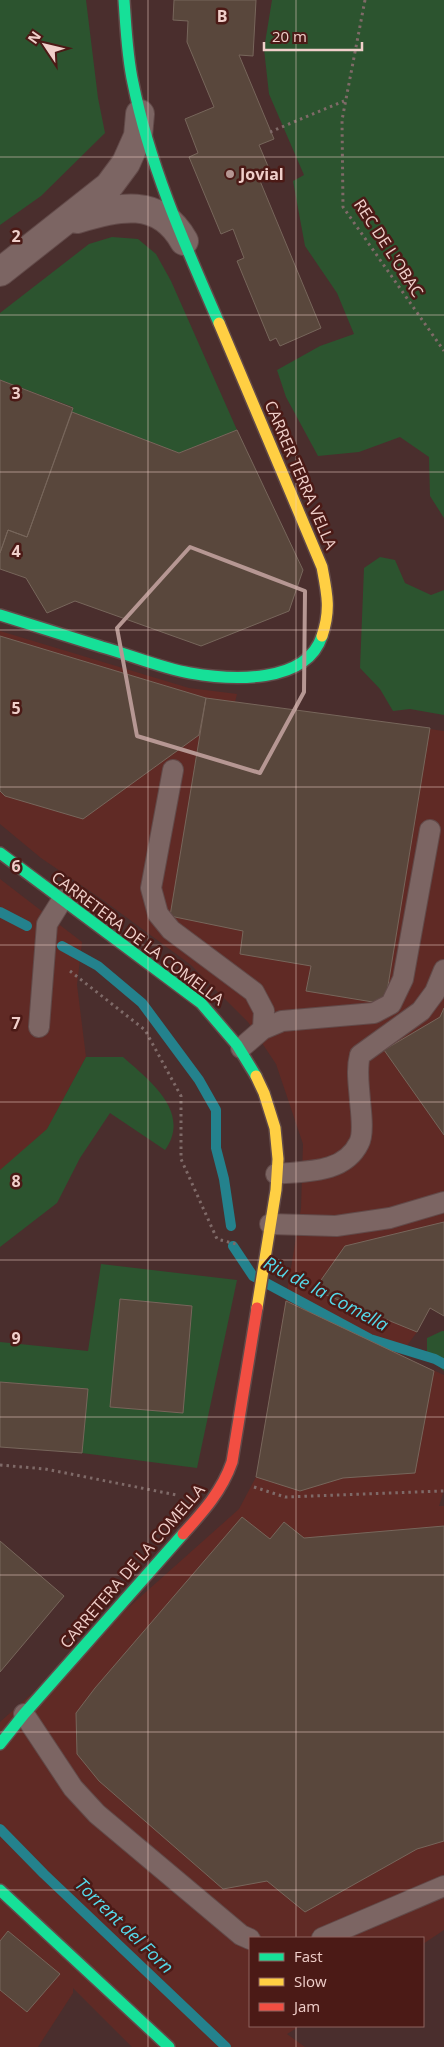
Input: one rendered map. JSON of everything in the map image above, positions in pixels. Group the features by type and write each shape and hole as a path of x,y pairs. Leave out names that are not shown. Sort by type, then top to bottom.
{"main road":[{"name":"CARRER TERRA VELLA","path":"0,615 188,674 223,678 278,674 294,668 307,658 320,643 327,622 329,602 322,567 188,250 147,139 133,91 124,32 124,0"},
{"name":"CARRETERA DE LA COMELLA","path":"0,853 201,1003 222,1023 240,1048 257,1079 267,1103 275,1130 276,1174 276,1191 234,1455 226,1479 211,1502 24,1714 0,1744"},
{"path":"0,1890 168,2047"}],"street":[{"path":"0,272 109,186 126,163 138,136 140,114"},
{"path":"45,238 77,219 112,208 140,208 163,216 179,232 188,250"}],"lane":[{"path":"173,770 152,888 158,914 171,930 254,992 264,1012 263,1029"},
{"path":"240,1048 263,1029 282,1021 374,1013 391,1004 403,979 430,830"},
{"path":"39,1027 47,924 62,900"},
{"path":"276,1174 321,1170 344,1162 360,1142 361,1117 357,1066 360,1055 421,1011 435,992 444,970"},
{"path":"270,1224 336,1226 390,1218 444,1202"},
{"path":"24,1714 73,1788 97,1814 241,1934 249,1938"},
{"path":"324,1937 444,1886"}],"path":[{"name":"REC DE L'OBAC","path":"365,0 342,120 343,207 444,351"},
{"path":"270,132 345,100"},
{"path":"45,951 145,1030 181,1096 181,1159 217,1238 265,1254"},
{"path":"0,1465 45,1469 211,1502"},
{"path":"226,1479 285,1497 444,1491"}],"highlighted area":[{"path":"190,547 305,591 304,692 260,773 137,736 117,628"}],"shaded area":[{"path":"0,631 189,688 237,694 235,702 444,731 444,1316 430,1308 417,1332 400,1355 444,1375 444,1490 439,1506 444,1506 444,1930 424,1943 424,1937 249,1937 249,2027 298,2027 287,2034 305,2047 132,2047 73,1988 73,1993 38,2047 0,2047 0,1722 239,1509 256,1477 301,1208 303,1144 276,1064 248,1022 191,965 103,900 41,858 0,824"},
{"path":"0,879 82,942 77,985 86,1057 44,1135 0,1171"}],"green space":[{"path":"0,0 86,0 98,98 105,133 41,196 0,225"},
{"path":"272,0 444,0 444,518 430,496 429,457 400,437 359,452 318,456 286,397 277,370 320,346 354,334 337,293 305,246 293,181 304,175 269,94 264,49"},
{"path":"112,237 138,239 156,254 171,281 237,430 179,453 72,412 73,407 0,380 0,313 89,244"},
{"path":"380,557 395,560 405,583 431,595 444,590 444,715 410,709 393,711 380,689 360,668 364,568"},
{"path":"86,1057 123,1057 144,1076 164,1098 170,1110 173,1123 172,1136 165,1150 110,1113 80,1158 57,1203 0,1247 0,1170 47,1129"},
{"path":"101,1264 237,1280 197,1468 82,1453 87,1389 0,1382 0,1342 88,1351","holes":["120,1299 192,1306 182,1413 110,1407"]},
{"path":"444,1331 444,1371 427,1356 427,1338"}],"building":[{"name":"Jovial","path":"174,0 256,0 253,56 239,55 274,139 259,145 270,171 258,176 321,328 280,346 276,338 270,341 237,261 244,258 233,229 221,234 189,157 198,153 185,119 214,107 187,42 188,21 173,20"},
{"path":"0,380 73,408 27,537 8,530 0,553"},
{"path":"72,412 179,453 237,430 303,570 289,611 201,646 75,601 47,613 26,578 0,569 0,553 8,530 27,537"},
{"path":"0,636 206,698 199,735 83,819 5,796 0,791"},
{"path":"206,698 430,728 385,1004 306,991 311,966 240,954 243,931 170,916"},
{"path":"444,1008 444,1135 384,1050 440,1017"},
{"path":"444,1222 444,1316 430,1308 417,1332 314,1290 345,1246"},
{"path":"120,1299 192,1306 183,1413 110,1407"},
{"path":"286,1301 434,1371 415,1473 343,1478 300,1491 256,1477"},
{"path":"0,1382 88,1389 82,1453 0,1447"},
{"path":"242,1517 270,1539 284,1522 304,1538 444,1526 444,1841 417,1849 305,1912 267,1881 223,1889 99,1781 77,1754 76,1713 95,1688"},
{"path":"0,1541 64,1596 0,1672"},
{"path":"8,1931 60,1974 27,2012 0,1990 0,1941"}],"waterway":[{"name":"Riu de la Comella","path":"0,912 27,926"},
{"name":"Riu de la Comella","path":"62,946 98,966 142,1003 199,1080 216,1110 216,1148 224,1179 231,1226"},
{"name":"Riu de la Comella","path":"233,1246 253,1276 370,1339 435,1359 444,1364"},
{"name":"Torrent del Forn","path":"0,1829 44,1874 226,2047"}],"traffic: fast":[{"path":"124,0 131,73 149,145 170,205 219,323"},
{"path":"0,615 168,668 190,673 225,677 265,676 284,671 300,663 313,652 322,636"},
{"path":"0,853 201,1003 237,1045 256,1076"},
{"path":"0,1744 24,1714 183,1534"},
{"path":"0,1890 169,2047"}],"traffic: slow":[{"path":"219,323 322,567 327,593 327,618 322,636"},
{"path":"256,1076 264,1093 275,1128 278,1159 276,1190 257,1308"}],"traffic: jam":[{"path":"183,1534 217,1492 232,1462 257,1308"}],"place":[{"name":"Jovial","path":"230,174"}]}
